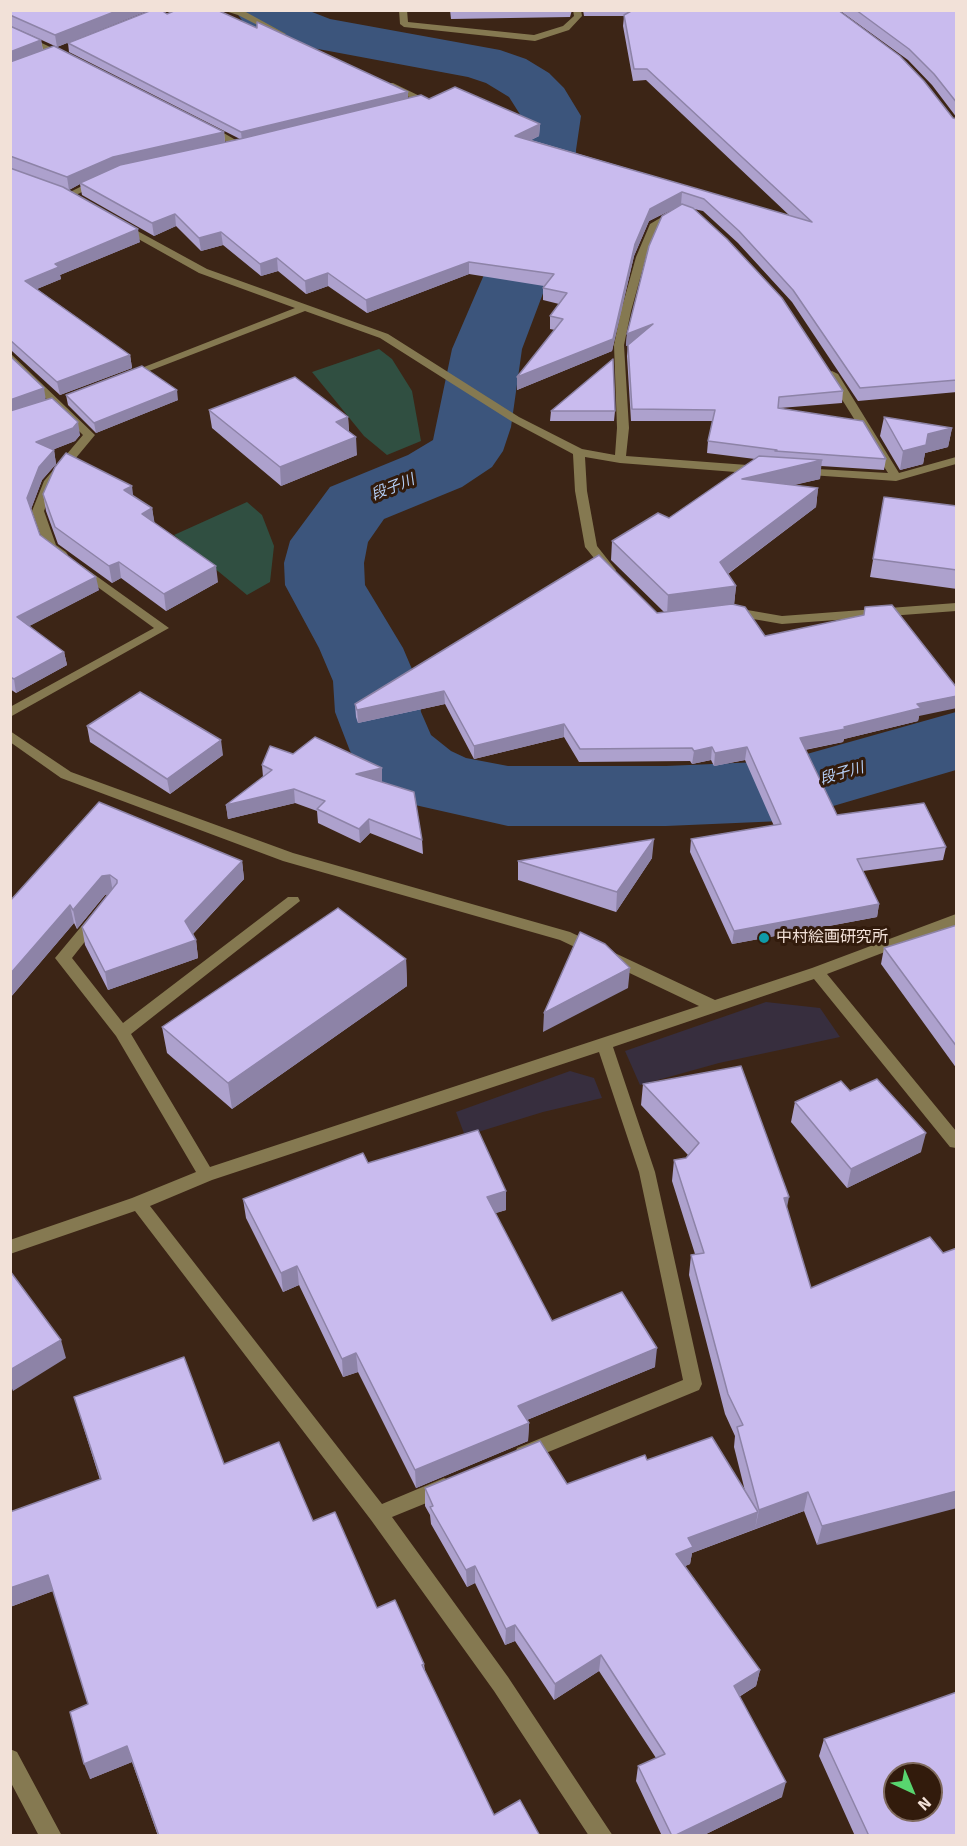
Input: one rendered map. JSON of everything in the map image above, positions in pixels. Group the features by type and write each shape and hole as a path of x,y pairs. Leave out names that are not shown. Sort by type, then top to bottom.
{"street":[{"path":"226,10 241,14 292,39"},
{"path":"403,10 404,24 536,38 566,28 578,16 577,10"},
{"path":"10,30 51,54 75,62"},
{"path":"51,54 66,48"},
{"path":"384,82 427,102 404,107"},
{"path":"201,124 241,146"},
{"path":"219,150 252,143"},
{"path":"69,196 108,177"},
{"path":"620,459 623,428 619,345 629,300 641,257 655,224 680,210 688,213"},
{"path":"106,216 203,271 384,336 515,419 579,452 620,459 768,470"},
{"path":"112,381 304,308"},
{"path":"10,356 89,435 50,481 38,511 50,547 163,628 10,713"},
{"path":"824,362 896,477"},
{"path":"579,452 581,491 591,547 620,581"},
{"path":"792,472 896,477 957,461"},
{"path":"720,613 731,611 782,620 957,607"},
{"path":"10,735 66,775 288,857 565,936 713,1006"},
{"path":"122,1032 293,902"},
{"path":"105,909 63,958 122,1032 206,1175"},
{"path":"10,1248 138,1203 206,1175 817,972 957,920"},
{"path":"817,972 957,1142"},
{"path":"508,1460 693,1384 647,1172 604,1044"},
{"path":"138,1203 378,1514 501,1684 602,1836"},
{"path":"378,1514 465,1478"},
{"path":"10,1759 51,1836"}],"shaded area":[{"path":"766,1002 820,1008 840,1037 719,1063 640,1085 625,1051"},
{"path":"570,1071 594,1078 602,1098 543,1112 465,1136 456,1112"}],"green space":[{"path":"379,349 392,359 412,391 421,441 387,455 364,436 312,372"},
{"path":"247,502 262,515 274,546 270,582 247,595 174,535"}],"building":[{"path":"10,10 119,10 55,35 10,15"},
{"path":"152,10 161,10 167,14 176,10 217,10 257,28 257,22 408,92 241,132 68,43"},
{"path":"633,10 838,10 900,56 924,81 953,118 957,119 957,380 860,388 793,290 739,231 704,199 682,192 650,209 635,244 613,339 517,377 563,319 550,316 567,293 543,288 554,274 469,262 366,300 328,273 305,281 277,258 260,264 221,232 199,238 175,214 152,223 80,183 120,165 240,139 421,95 429,99 455,87 540,124 515,136 812,222 647,69 634,69 624,15"},
{"path":"856,10 957,10 957,103 934,74 909,49"},
{"path":"10,26 41,40 10,52"},
{"path":"54,46 224,132 113,157 67,177 10,156 10,62"},
{"path":"10,168 63,187 138,229 55,264 59,267 25,281 130,355 57,382 10,340"},
{"path":"682,204 693,208 727,239 782,298 843,391 779,397 778,408 863,421 886,459 775,451 777,450 708,441 715,410 632,409 628,345 653,324 627,334 649,246 662,216"},
{"path":"10,356 44,388 10,400"},
{"path":"613,359 615,411 551,411"},
{"path":"142,366 177,390 94,423 66,395"},
{"path":"295,377 348,417 336,422 356,437 280,467 209,410"},
{"path":"52,398 78,422 73,428 36,442 54,450 39,467 27,498 40,535 96,577 17,617 64,652 14,679 10,677 10,411"},
{"path":"884,417 952,428 928,434 926,445 903,451"},
{"path":"66,453 132,486 124,490 152,508 142,514 216,566 164,594 119,562 109,566 55,527 43,494 55,467"},
{"path":"759,456 822,460 742,479 818,488 720,562 736,586 668,595 612,541 658,513 669,518"},
{"path":"884,497 957,506 957,570 873,559"},
{"path":"599,555 657,613 732,604 745,607 765,636 864,615 865,607 892,605 957,688 957,696 917,704 921,708 844,727 845,729 800,738 837,815 924,803 946,847 857,859 879,904 734,931 691,839 781,824 747,747 715,753 712,747 694,751 692,748 580,749 564,724 474,746 444,691 357,710 355,704"},
{"path":"140,692 221,740 167,779 87,726"},
{"path":"315,737 382,768 356,774 414,792 422,840 369,819 359,829 317,809 325,801 294,789 226,805 272,770 262,765 270,746 293,754"},
{"path":"99,802 242,861 185,921 196,940 105,972 82,927 117,883 117,880 110,875 102,876 73,910 70,905 10,974 10,901"},
{"path":"654,839 617,892 518,861"},
{"path":"338,908 406,959 228,1083 162,1027"},
{"path":"957,925 957,1047 884,948"},
{"path":"580,932 605,944 630,968 544,1013"},
{"path":"741,1066 789,1197 784,1198 811,1288 930,1237 943,1253 957,1248 957,1491 822,1526 808,1492 759,1510 737,1427 743,1425 728,1394 691,1255 704,1253 674,1160 686,1158 699,1143 643,1084"},
{"path":"877,1079 926,1133 851,1169 795,1102 841,1081 850,1091"},
{"path":"478,1130 506,1191 487,1197 552,1321 622,1292 657,1348 518,1406 529,1423 415,1470 356,1353 342,1359 297,1266 281,1273 243,1199 363,1153 368,1163"},
{"path":"10,1271 61,1340 10,1370"},
{"path":"184,1357 224,1464 279,1442 313,1521 335,1512 377,1608 395,1600 424,1664 422,1665 494,1815 520,1800 540,1836 159,1836 127,1746 84,1764 70,1712 88,1704 48,1575 10,1588 10,1512 101,1479 74,1397"},
{"path":"712,1437 758,1512 688,1538 693,1547 676,1554 760,1670 734,1686 786,1782 672,1836 638,1766 665,1754 601,1655 555,1684 515,1625 506,1629 475,1566 466,1570 430,1507 433,1506 425,1488 540,1441 567,1484 645,1455 647,1460"},
{"path":"957,1692 957,1836 869,1836 824,1739"}],"waterway":[{"name":"段子川","path":"262,10 296,26 322,34 480,62 506,71 529,85 543,100 551,116 546,150 548,198 487,349 474,427 466,451 435,471 357,503 329,541 324,563 325,585 361,648 375,681 378,712 394,751 419,772 447,784 508,796 666,796 782,791 956,741"}],"place":[{"name":"中村絵画研究所","path":"764,938"}]}
